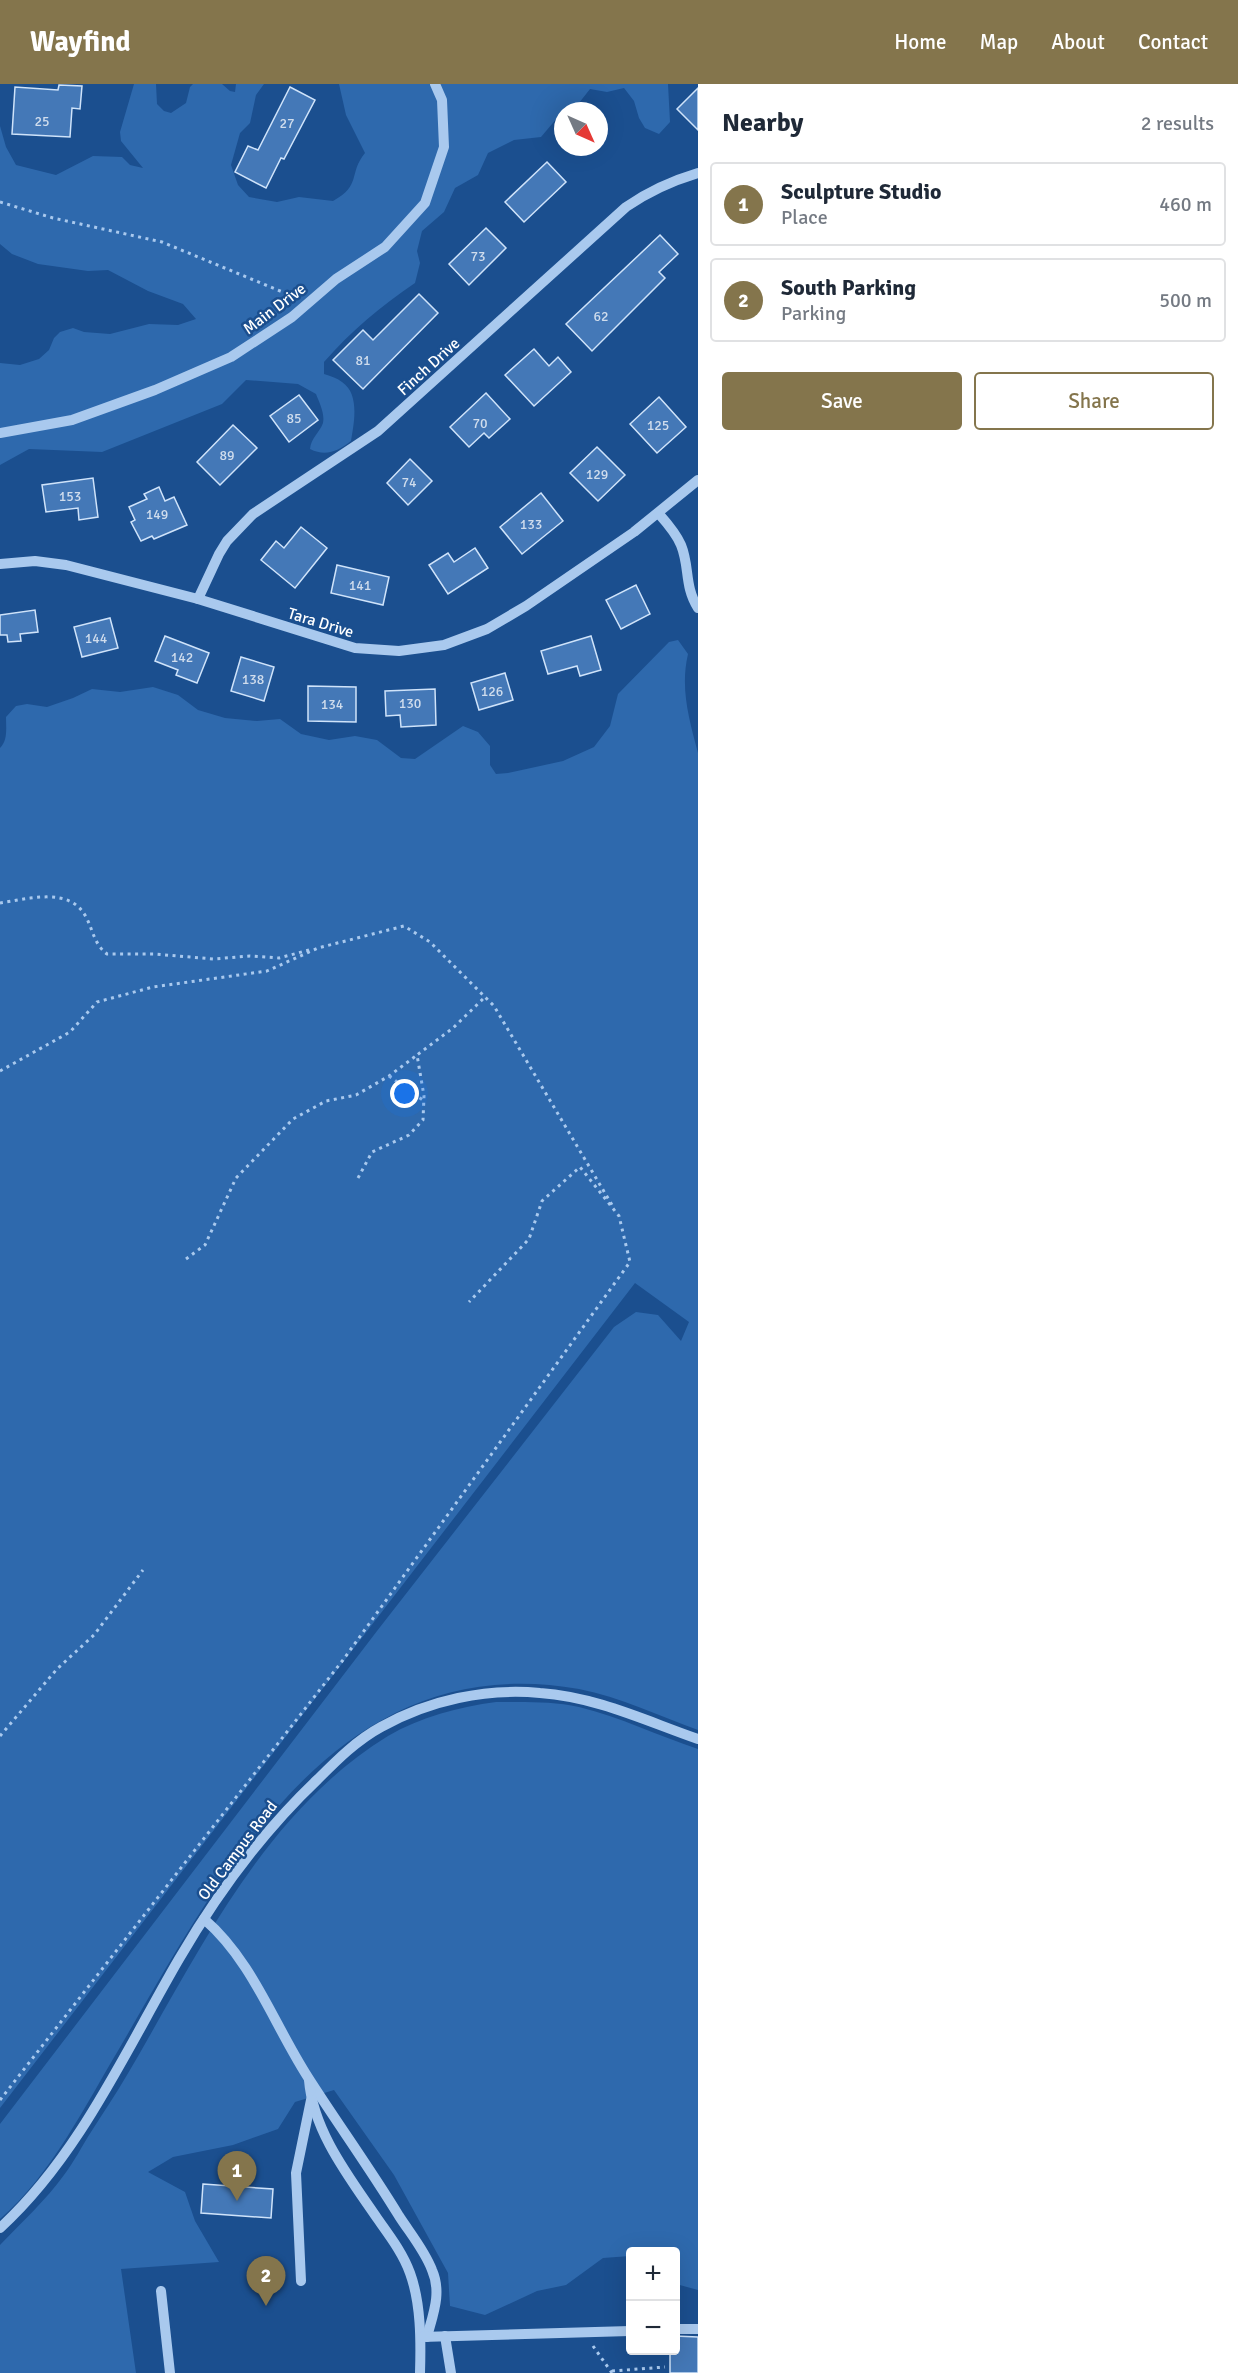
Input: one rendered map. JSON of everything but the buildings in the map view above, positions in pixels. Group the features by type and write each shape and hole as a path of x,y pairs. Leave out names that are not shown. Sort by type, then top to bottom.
{"street":[{"name":"Main Drive","path":"0,433 72,420 155,390 231,357 292,318 336,279 385,247 425,203 444,147 442,100 435,84"},
{"name":"Finch Drive","path":"198,599 227,541 253,514 378,431 626,207 648,192 673,180 698,173"},
{"name":"Tara Drive","path":"0,564 35,561 66,565 198,599 355,648 399,651 444,645 487,629 526,606 659,514 698,480"},
{"path":"659,514 681,546 686,582 698,608"},
{"name":"Old Campus Road","path":"0,2228 19,2211 57,2164 111,2079 204,1918 223,1888 263,1835 287,1808 338,1759 382,1726 429,1706 466,1695 540,1692 577,1697 633,1713 698,1739"},
{"path":"204,1918 223,1935 239,1956 309,2080 372,2172 433,2271 438,2299 424,2337 420,2373"},
{"path":"301,2281 296,2173 311,2100 309,2080"},
{"path":"311,2100 339,2164 390,2236 410,2273 424,2337"},
{"path":"161,2291 170,2373"},
{"path":"680,2329 698,2329"},
{"path":"424,2337 626,2331"},
{"path":"445,2336 451,2373"}],"path":[{"path":"0,201 53,218 162,242 309,303"},
{"path":"0,903 54,897 68,900 79,906 87,918 92,933 106,954 154,954 214,960 250,956 279,958 404,926 430,942 494,1006 619,1216 630,1262 343,1660 0,2100"},
{"path":"0,1071 70,1032 97,1002 153,987 267,971 316,948"},
{"path":"186,1259 205,1245 236,1178 293,1119 326,1101 356,1095 389,1076 453,1028 485,997"},
{"path":"358,1178 372,1152 409,1136 423,1119 424,1101 417,1055"},
{"path":"389,1076 424,1101"},
{"path":"468,1302 529,1239 542,1201 580,1167 619,1216"},
{"path":"0,1736 57,1669 94,1635 143,1570"},
{"path":"612,2371 665,2367"}],"shaded area":[{"path":"134,84 156,84 157,104 164,111 171,113 186,103 193,84 222,84 235,92 236,84 264,84 256,95 250,123 240,133 231,165 238,185 249,197 277,202 299,197 333,201 348,190 365,153 346,115 339,84 668,84 670,122 659,134 645,128 634,101 624,88 607,92 590,89 580,102 554,102 554,122 541,137 514,140 488,153 478,175 455,188 444,212 422,231 417,251 420,263 415,283 367,319 324,362 324,374 336,378 348,387 354,401 351,441 341,448 327,453 310,449 323,423 316,394 298,384 246,380 222,404 102,452 29,449 0,465 0,363 20,365 39,359 49,350 54,338 60,332 73,328 84,332 110,334 149,324 178,325 196,319 183,304 148,291 108,270 88,271 38,264 12,254 0,244 0,126 6,147 16,165 56,175 93,156 122,157 130,165 143,168 121,141 120,132"},
{"path":"678,640 688,654 685,691 698,753 698,1730 594,1692 579,1689 494,1685 419,1702 354,1738 296,1787 245,1847 200,1913 66,2139 35,2182 0,2219 0,2124 377,1631 614,1327 636,1312 658,1315 681,1341 689,1322 635,1283 0,2108 0,748 5,738 6,717 16,706 27,704 47,707 92,689 120,692 153,687 178,695 198,710 225,718 257,721 280,719 301,734 329,740 355,736 377,740 401,758 415,759 463,726 478,732 490,746 490,765 496,774 508,773 563,761 594,747 610,726 618,694 669,642"},
{"path":"496,1702 569,1705 610,1716 698,1749 698,2290 680,2285 680,2247 626,2247 626,2256 603,2258 566,2285 537,2291 485,2315 450,2306 448,2273 394,2175 334,2090 295,2102 278,2129 233,2145 173,2157 148,2172 185,2192 195,2221 219,2262 121,2269 136,2373 0,2373 0,2245 68,2170 123,2082 208,1934 238,1889 269,1845 305,1804 344,1768 400,1729 440,1714"}],"place":[{"name":"Sculpture Studio","path":"237,2201"},
{"name":"South Parking","path":"266,2306"}]}
